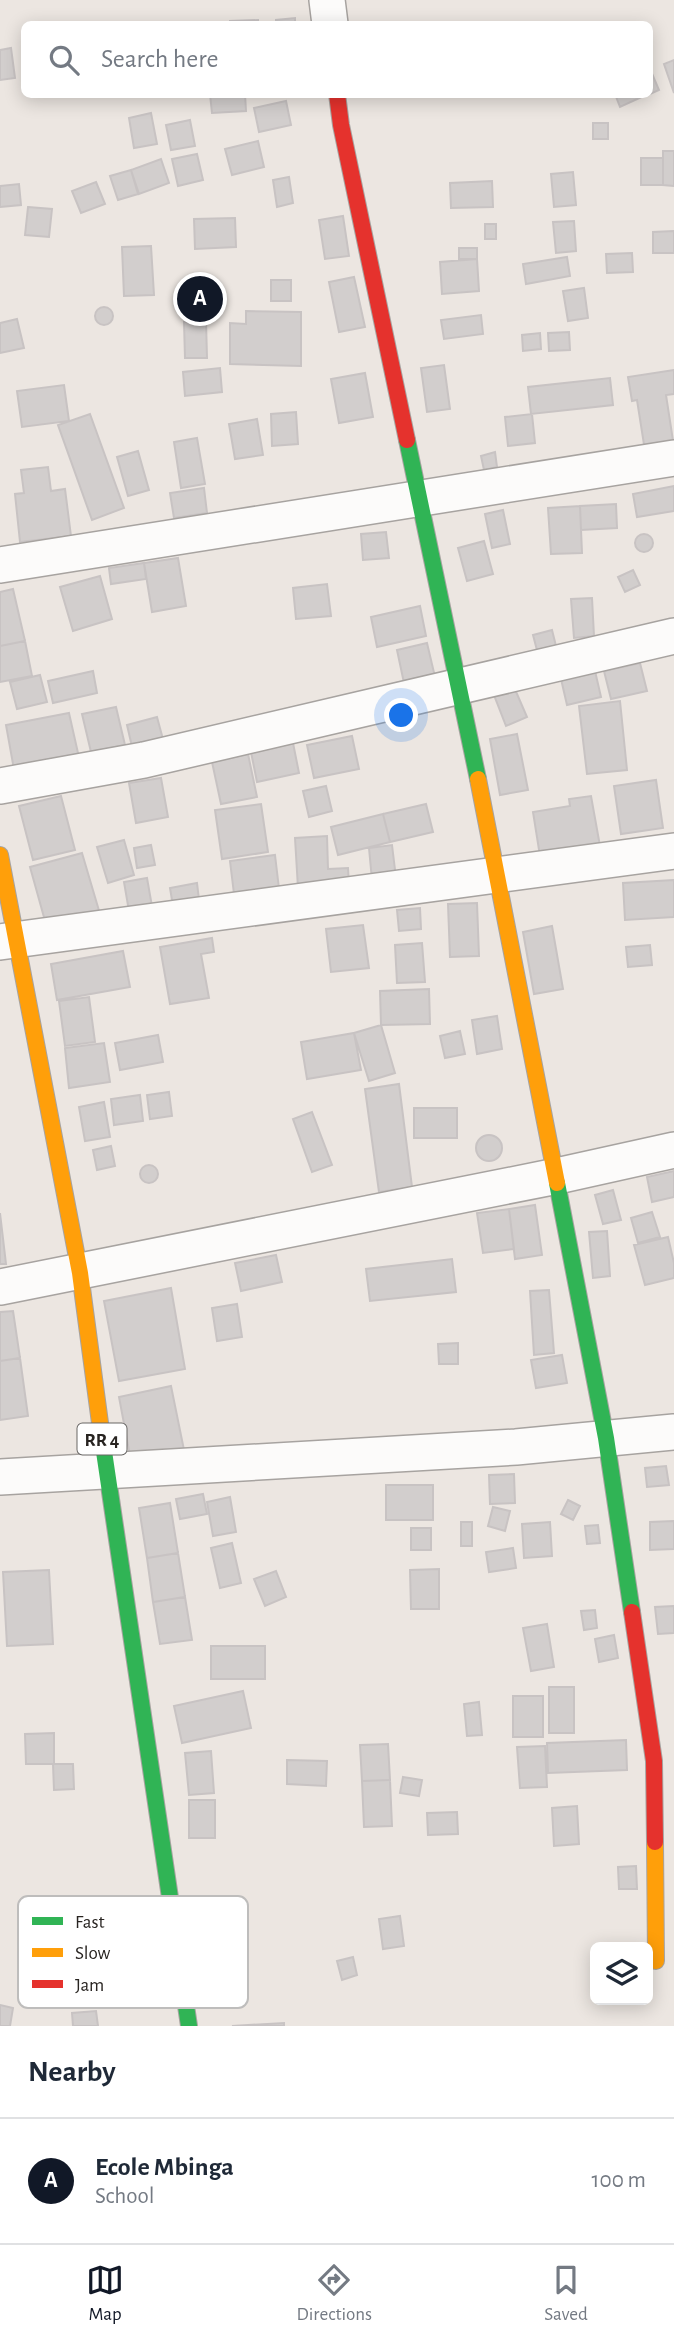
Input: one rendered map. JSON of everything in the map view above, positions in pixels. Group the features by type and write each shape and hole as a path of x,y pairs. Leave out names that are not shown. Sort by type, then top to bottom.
{"street":[{"path":"327,0 330,21"},
{"path":"338,98 498,874 606,1438 654,1761 656,1961"},
{"path":"0,565 674,458"},
{"path":"0,786 145,760 674,636"},
{"path":"8,941 674,850"},
{"name":"RR 4","path":"0,855 8,941 80,1273 106,1470 170,1896"},
{"path":"0,1287 80,1273 674,1150"},
{"path":"0,1476 516,1447 674,1432"},
{"name":"RR 4","path":"186,2008 189,2026"}],"building":[{"path":"295,18 295,21 276,20"},
{"path":"11,48 15,78 0,80 0,50"},
{"path":"674,60 674,93 664,64"},
{"path":"653,76 659,90 653,93"},
{"path":"210,98 245,98 246,111 212,113"},
{"path":"617,98 639,98 620,107"},
{"path":"286,101 291,125 259,132 254,108"},
{"path":"151,113 157,144 134,148 129,118"},
{"path":"190,120 195,146 171,150 166,125"},
{"path":"593,123 608,123 608,139 593,139"},
{"path":"258,141 264,167 232,175 225,149"},
{"path":"663,151 674,151 674,186 663,185"},
{"path":"197,154 203,180 178,186 172,159"},
{"path":"641,158 663,158 663,185 641,185"},
{"path":"161,159 169,183 139,194 131,170"},
{"path":"131,170 138,194 118,200 110,176"},
{"path":"573,172 576,205 554,207 551,174"},
{"path":"289,177 293,203 277,207 273,180"},
{"path":"492,181 493,207 451,208 450,183"},
{"path":"96,182 105,204 81,213 72,191"},
{"path":"19,184 21,205 0,207 0,186"},
{"path":"28,207 52,209 49,237 25,235"},
{"path":"343,216 349,256 325,259 319,220"},
{"path":"235,218 236,247 195,249 194,219"},
{"path":"574,221 576,251 556,253 553,222"},
{"path":"485,224 496,224 496,239 485,239"},
{"path":"674,231 674,253 653,253 653,232"},
{"path":"151,246 154,295 124,296 122,247"},
{"path":"459,248 477,248 477,259 459,259"},
{"path":"632,253 633,272 607,273 606,254"},
{"path":"567,257 570,276 526,284 523,264"},
{"path":"477,259 479,291 442,294 440,262"},
{"path":"354,277 365,327 339,332 329,282"},
{"path":"271,280 291,280 291,301 271,301"},
{"path":"584,288 588,318 568,321 563,291"},
{"path":"104,307 110,310 113,316 110,322 104,325 98,322 95,316 98,310"},
{"path":"246,311 301,312 301,366 230,364 230,323 246,324"},
{"path":"481,315 483,334 444,339 441,320"},
{"path":"17,319 24,348 0,353 0,323"},
{"path":"206,321 207,358 185,358 184,322"},
{"path":"569,332 570,350 549,351 548,333"},
{"path":"540,333 541,349 523,351 522,335"},
{"path":"444,365 450,409 427,412 421,368"},
{"path":"220,368 222,392 185,396 183,372"},
{"path":"674,370 674,394 666,395 674,447 645,451 637,400 632,401 628,377"},
{"path":"365,373 373,417 339,423 331,379"},
{"path":"610,378 613,405 531,414 528,387"},
{"path":"64,385 69,421 22,427 17,391"},
{"path":"296,412 298,444 272,446 271,414"},
{"path":"90,414 124,508 92,520 58,425"},
{"path":"532,414 535,443 508,446 505,417"},
{"path":"257,419 263,455 235,459 229,424"},
{"path":"197,438 205,484 181,488 174,442"},
{"path":"138,451 149,490 128,496 117,457"},
{"path":"495,452 497,467 484,470 481,456"},
{"path":"48,467 51,491 65,489 71,536 20,542 15,494 24,493 21,470"},
{"path":"674,486 674,511 637,517 633,494"},
{"path":"204,488 207,513 174,518 170,493"},
{"path":"616,504 617,528 581,530 580,506"},
{"path":"580,506 582,553 551,554 548,508"},
{"path":"503,510 510,544 492,548 485,514"},
{"path":"386,532 389,558 363,560 361,534"},
{"path":"644,534 650,537 653,543 650,549 644,552 638,549 635,543 638,537"},
{"path":"484,541 493,574 467,581 458,548"},
{"path":"178,558 186,606 152,612 144,563"},
{"path":"144,563 146,579 111,584 109,568"},
{"path":"633,570 640,585 625,592 618,577"},
{"path":"100,576 112,619 73,631 60,587"},
{"path":"327,584 331,616 296,619 293,588"},
{"path":"13,589 25,641 0,646 0,592"},
{"path":"592,598 594,636 574,638 571,599"},
{"path":"420,606 426,636 377,647 371,617"},
{"path":"552,630 557,650 538,654 533,635"},
{"path":"25,641 32,676 0,682 0,646"},
{"path":"427,643 435,677 404,683 397,650"},
{"path":"640,663 647,691 611,699 604,671"},
{"path":"93,671 97,693 53,703 48,681"},
{"path":"595,671 601,697 567,705 561,679"},
{"path":"40,675 47,702 17,709 10,682"},
{"path":"514,687 527,717 506,726 494,695"},
{"path":"620,701 627,770 587,774 579,706"},
{"path":"116,707 125,745 91,752 82,714"},
{"path":"69,713 80,762 15,775 6,725"},
{"path":"157,717 164,743 133,751 127,725"},
{"path":"517,734 528,790 500,795 490,739"},
{"path":"352,736 359,769 314,778 307,745"},
{"path":"293,743 299,773 257,782 251,752"},
{"path":"248,754 257,797 221,804 212,762"},
{"path":"161,778 168,817 136,823 129,783"},
{"path":"656,780 663,828 621,834 614,786"},
{"path":"326,786 332,811 309,817 303,791"},
{"path":"61,796 75,850 33,860 19,806"},
{"path":"591,796 600,846 540,856 533,812 570,806 569,799"},
{"path":"261,804 268,852 222,859 215,810"},
{"path":"426,804 433,832 390,842 383,814"},
{"path":"383,814 390,842 338,855 331,827"},
{"path":"327,836 328,869 348,868 349,886 298,888 295,838"},
{"path":"124,840 134,875 108,883 97,847"},
{"path":"151,845 155,865 137,868 134,848"},
{"path":"392,845 396,878 372,880 369,848"},
{"path":"82,853 100,914 47,928 30,867"},
{"path":"275,855 280,897 235,902 230,861"},
{"path":"147,878 153,912 130,917 124,882"},
{"path":"674,880 674,917 625,920 623,883"},
{"path":"197,883 200,908 174,912 170,888"},
{"path":"477,903 479,956 450,957 448,904"},
{"path":"420,908 421,929 399,931 397,910"},
{"path":"363,925 369,968 331,972 326,929"},
{"path":"552,926 563,989 534,994 523,932"},
{"path":"212,938 214,952 201,954 209,998 170,1004 160,947"},
{"path":"422,943 425,982 397,983 395,945"},
{"path":"650,945 652,965 628,967 626,947"},
{"path":"123,951 130,987 57,1000 51,964"},
{"path":"429,989 430,1024 381,1025 380,991"},
{"path":"89,997 95,1042 65,1046 59,1001"},
{"path":"497,1016 502,1049 477,1054 472,1020"},
{"path":"381,1025 395,1073 369,1081 354,1033"},
{"path":"460,1031 465,1054 445,1058 440,1036"},
{"path":"354,1033 361,1070 307,1079 301,1042"},
{"path":"158,1035 163,1062 120,1070 115,1043"},
{"path":"104,1043 110,1082 69,1088 65,1048"},
{"path":"399,1084 412,1187 379,1192 365,1089"},
{"path":"169,1092 172,1116 150,1119 147,1095"},
{"path":"140,1095 143,1121 114,1125 111,1099"},
{"path":"104,1102 110,1137 85,1141 79,1107"},
{"path":"414,1108 457,1108 457,1138 414,1138"},
{"path":"312,1112 332,1165 312,1172 293,1119"},
{"path":"489,1135 498,1139 502,1148 498,1157 489,1161 480,1157 476,1148 480,1139"},
{"path":"111,1146 115,1166 97,1170 93,1150"},
{"path":"149,1165 155,1168 158,1174 155,1180 149,1183 143,1180 140,1174 143,1168"},
{"path":"674,1171 674,1197 652,1202 647,1177"},
{"path":"613,1190 621,1220 603,1224 595,1195"},
{"path":"535,1205 542,1255 515,1259 509,1209"},
{"path":"509,1209 514,1249 483,1253 477,1213"},
{"path":"652,1212 660,1237 638,1243 631,1218"},
{"path":"0,1213 6,1264 0,1264"},
{"path":"607,1231 610,1276 593,1278 589,1232"},
{"path":"668,1237 674,1263 674,1278 645,1285 634,1245"},
{"path":"276,1255 282,1282 241,1291 235,1263"},
{"path":"452,1259 456,1292 370,1301 366,1269"},
{"path":"171,1288 185,1369 119,1381 104,1301"},
{"path":"549,1290 554,1353 534,1355 530,1291"},
{"path":"237,1304 242,1337 217,1341 212,1308"},
{"path":"13,1311 20,1358 0,1361 0,1312"},
{"path":"458,1343 458,1364 439,1364 438,1344"},
{"path":"562,1355 567,1383 536,1388 531,1360"},
{"path":"20,1358 28,1416 0,1420 0,1361"},
{"path":"171,1386 184,1450 131,1461 119,1397"},
{"path":"666,1466 669,1485 647,1487 645,1468"},
{"path":"514,1474 515,1503 490,1504 489,1475"},
{"path":"386,1485 433,1485 433,1520 386,1520"},
{"path":"203,1494 207,1514 180,1519 176,1499"},
{"path":"230,1497 236,1532 213,1536 207,1502"},
{"path":"568,1500 580,1506 573,1520 561,1514"},
{"path":"170,1503 178,1553 147,1558 139,1508"},
{"path":"493,1507 510,1511 505,1531 488,1526"},
{"path":"674,1521 674,1549 650,1550 650,1522"},
{"path":"461,1522 472,1522 472,1546 461,1546"},
{"path":"550,1522 552,1556 524,1558 522,1524"},
{"path":"598,1525 600,1543 587,1544 585,1526"},
{"path":"411,1528 431,1528 431,1550 411,1550"},
{"path":"232,1543 241,1583 220,1588 211,1548"},
{"path":"513,1548 516,1568 489,1572 486,1552"},
{"path":"178,1553 185,1597 153,1602 147,1558"},
{"path":"439,1569 439,1609 411,1609 410,1570"},
{"path":"49,1570 53,1644 7,1646 3,1572"},
{"path":"276,1571 286,1597 265,1606 254,1579"},
{"path":"185,1597 192,1640 160,1644 153,1602"},
{"path":"674,1606 674,1633 658,1634 655,1607"},
{"path":"595,1610 597,1628 584,1630 581,1611"},
{"path":"547,1624 554,1667 531,1671 523,1628"},
{"path":"614,1635 618,1658 599,1662 595,1639"},
{"path":"211,1646 265,1646 265,1679 211,1679"},
{"path":"549,1687 574,1687 574,1733 549,1733"},
{"path":"243,1691 251,1728 182,1743 174,1706"},
{"path":"513,1696 543,1696 543,1737 513,1737"},
{"path":"479,1702 482,1735 467,1736 464,1704"},
{"path":"54,1733 54,1764 26,1764 25,1734"},
{"path":"626,1740 627,1770 548,1773 547,1743"},
{"path":"388,1744 390,1780 362,1781 360,1745"},
{"path":"545,1746 547,1787 520,1788 517,1747"},
{"path":"211,1751 214,1793 189,1795 185,1753"},
{"path":"287,1760 327,1761 326,1786 287,1784"},
{"path":"53,1764 73,1764 74,1789 54,1790"},
{"path":"403,1777 422,1780 419,1796 400,1793"},
{"path":"390,1780 392,1826 364,1827 362,1781"},
{"path":"189,1800 215,1800 215,1838 189,1838"},
{"path":"577,1806 579,1844 554,1846 552,1808"},
{"path":"457,1812 458,1834 428,1835 427,1813"},
{"path":"636,1866 637,1889 619,1889 618,1867"},
{"path":"400,1916 404,1946 383,1949 379,1919"},
{"path":"353,1957 357,1975 342,1980 337,1961"},
{"path":"0,2005 13,2008 10,2026 0,2026"},
{"path":"96,2011 98,2026 73,2026 72,2013"},
{"path":"284,2023 284,2026 232,2026"}],"traffic: fast":[{"path":"407,440 478,779"},
{"path":"557,1183 606,1438 632,1612"},
{"path":"102,1438 170,1896"},
{"path":"186,2008 189,2026"}],"traffic: slow":[{"path":"478,779 557,1183"},
{"path":"0,855 80,1273 102,1438"},
{"path":"655,1842 656,1961"}],"traffic: jam":[{"path":"338,98 407,440"},
{"path":"632,1612 654,1761 655,1842"}],"place":[{"name":"Ecole Mbinga","path":"200,299"}]}
